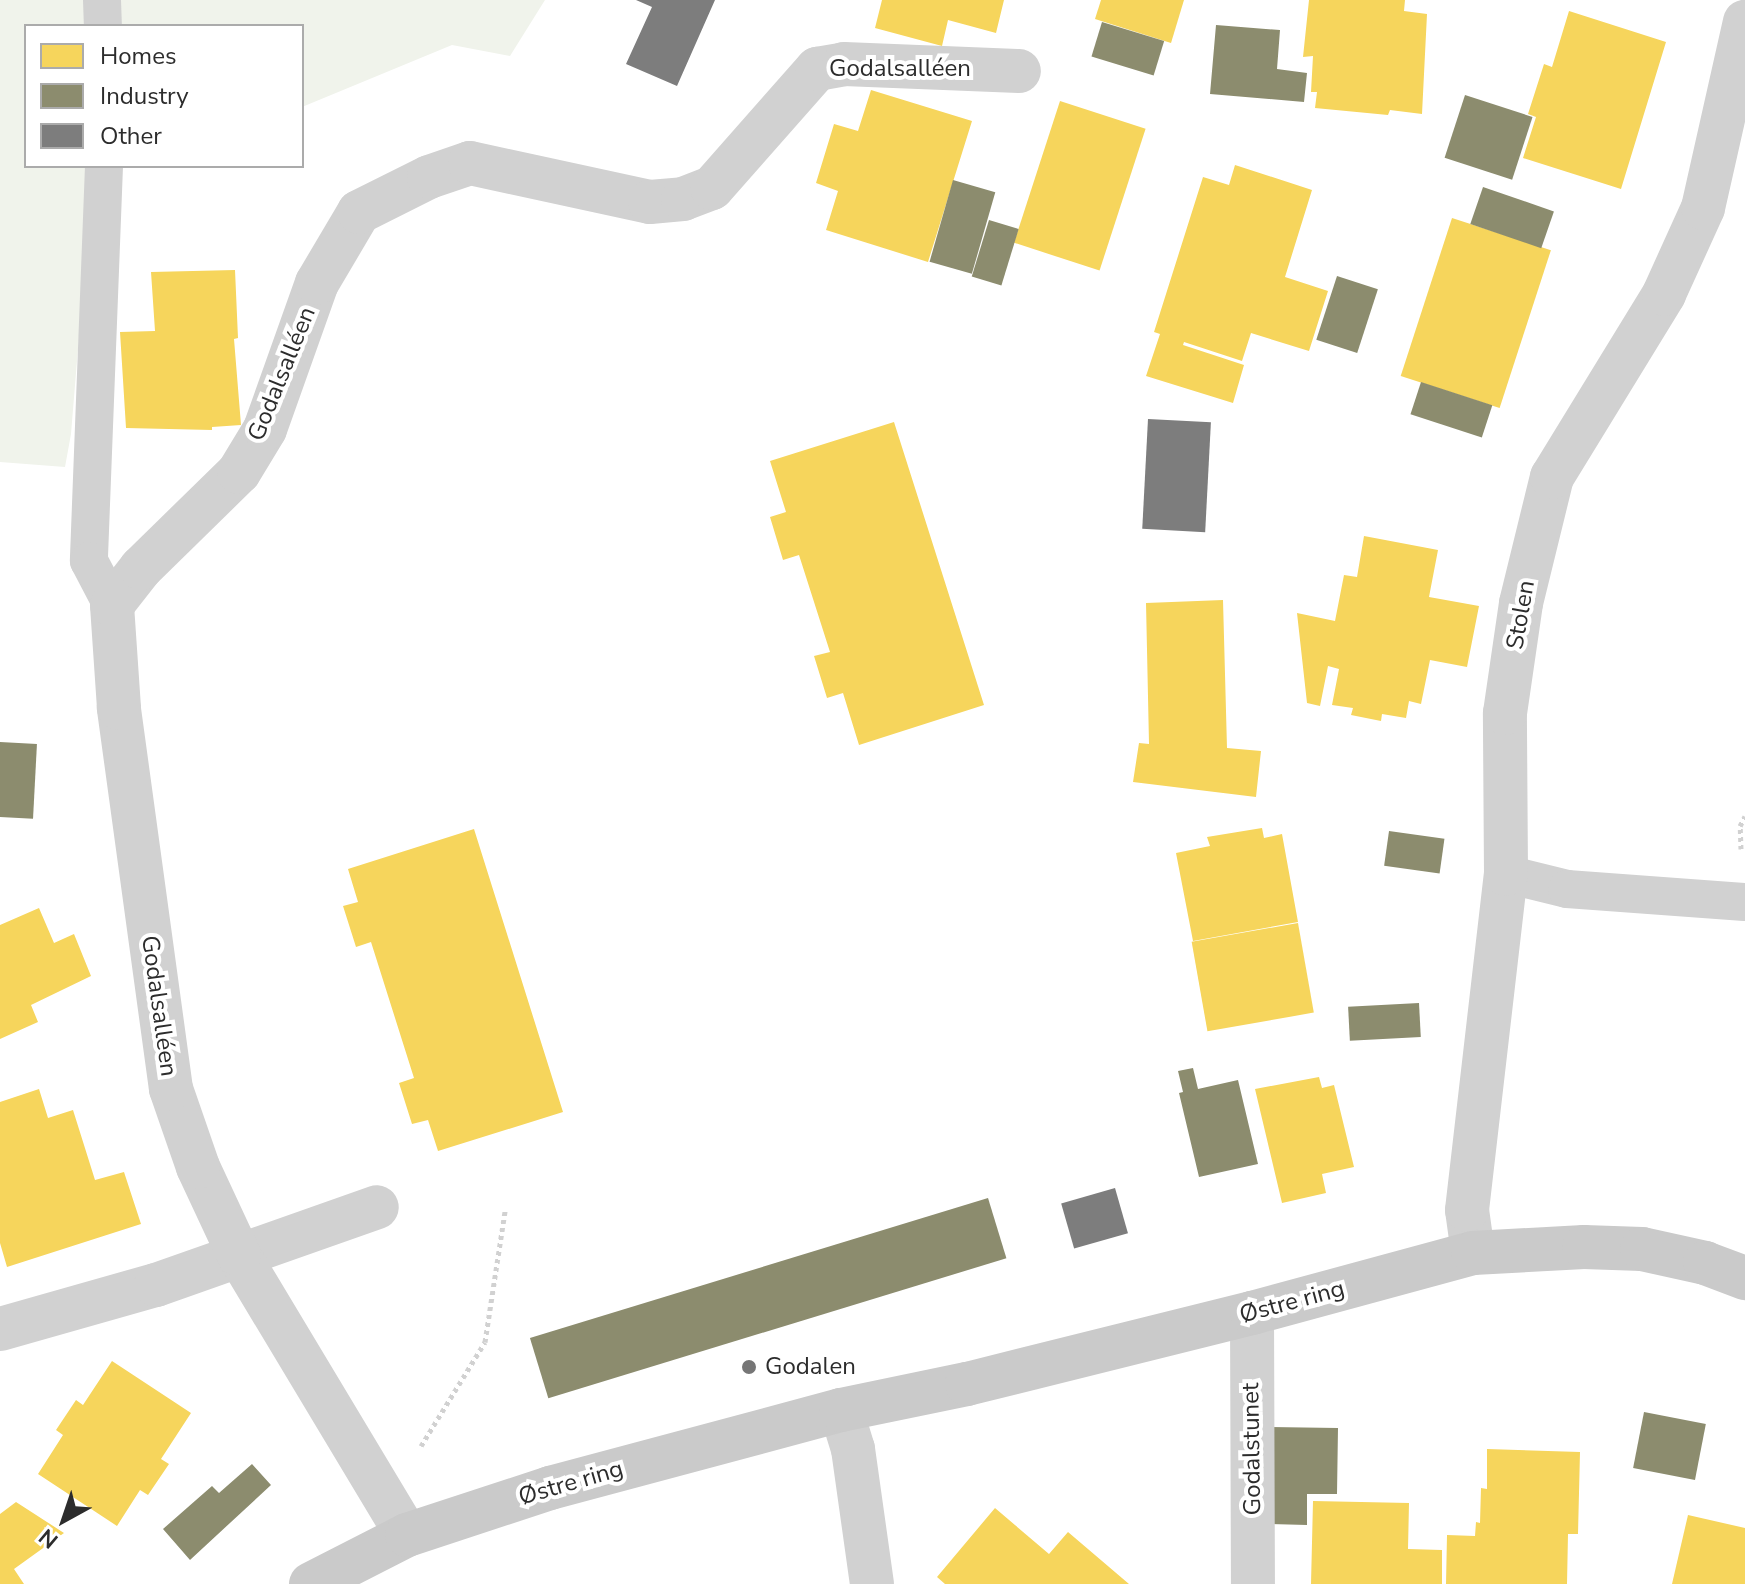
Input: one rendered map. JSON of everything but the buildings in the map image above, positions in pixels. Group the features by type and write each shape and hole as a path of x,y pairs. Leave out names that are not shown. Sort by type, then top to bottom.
{"street":[{"name":"Stolen","path":"1473,1253 1467,1210 1506,874 1505,713 1521,603 1552,477 1664,294 1703,208 1745,22"},
{"name":"Godalsalléen","path":"407,1535 239,1255 198,1167 171,1089 119,708 112,605 141,568 239,472 265,429 317,283 359,212 429,177 470,163 650,202 683,199 712,188 817,69 844,64 1019,71"},
{"path":"0,1329 156,1285 377,1207"},
{"name":"Østre ring","path":"311,1584 407,1535 550,1488 841,1410 967,1384 1252,1313 1473,1253 1584,1247 1642,1249 1705,1263 1745,1278"},
{"name":"Godalstunet","path":"1252,1313 1253,1584"},
{"path":"841,1410 853,1449 872,1584"}],"lane":[{"path":"102,0 103,24"},
{"path":"104,168 89,561 112,605"},
{"path":"1506,874 1567,889 1745,902"}],"path":[{"path":"416,1453 485,1342 505,1211"}],"shaded area":[{"path":"0,0 545,0 510,56 452,45 304,106 304,24 24,24 24,168 93,168 71,434 65,467 0,462"}],"place":[{"name":"Godalen","path":"749,1367"}]}
